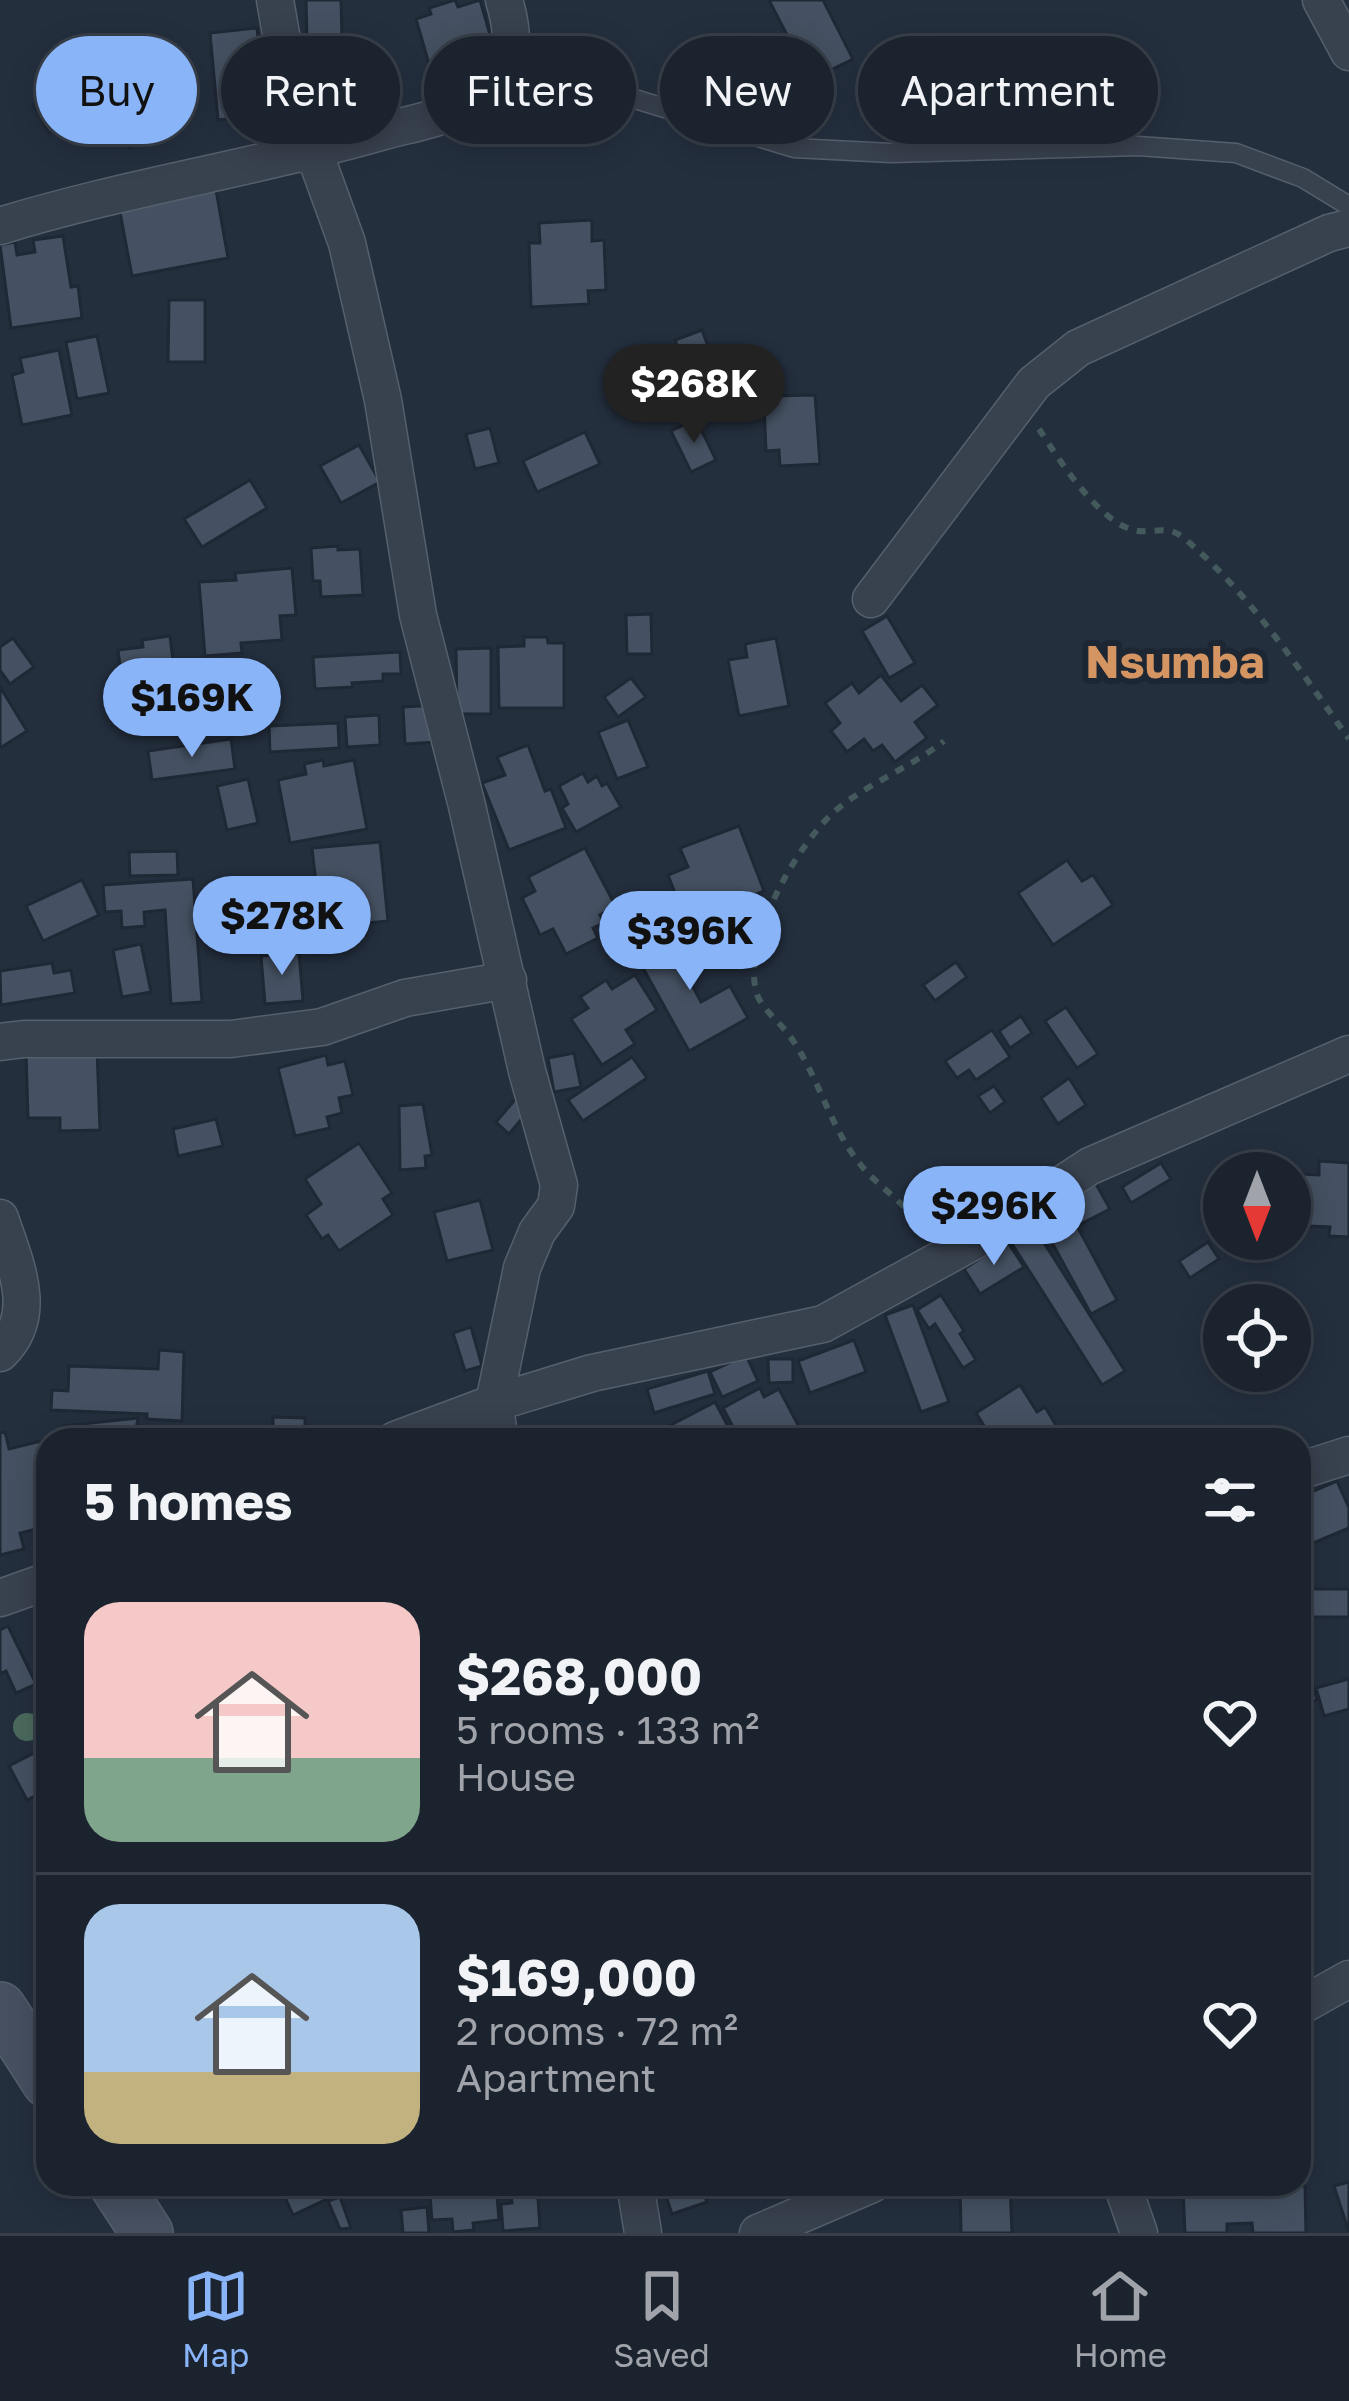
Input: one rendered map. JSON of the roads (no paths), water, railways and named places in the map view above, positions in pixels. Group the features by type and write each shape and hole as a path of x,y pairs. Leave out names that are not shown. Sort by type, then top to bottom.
{"main road":[{"path":"0,2008 36,2064"},
{"path":"123,2196 147,2233"}],"street":[{"path":"275,0 308,153 347,243 383,400 418,615 527,1071 559,1185 556,1206 537,1232 522,1268 494,1403 498,1428"},
{"path":"504,0 511,36"},
{"path":"1321,0 1349,52"},
{"path":"0,226 50,210 308,153 424,120"},
{"path":"871,599 1034,383 1078,348 1349,228"},
{"path":"0,1042 231,1039 322,1027 405,998 508,980"},
{"path":"427,1428 592,1373 823,1324 983,1237 1090,1166 1349,1054"},
{"path":"0,1218 22,1300 21,1325 0,1353"},
{"path":"1311,1467 1349,1455"},
{"path":"0,1598 36,1585"},
{"path":"1311,2000 1349,1979"},
{"path":"637,2196 643,2233"},
{"path":"758,2233 844,2196"},
{"path":"1127,2196 1139,2233"}],"lane":[{"path":"636,99 794,148 891,153 1138,146 1236,153 1303,178 1349,206"}],"district":[{"name":"Nsumba","path":"1175,662"}]}
